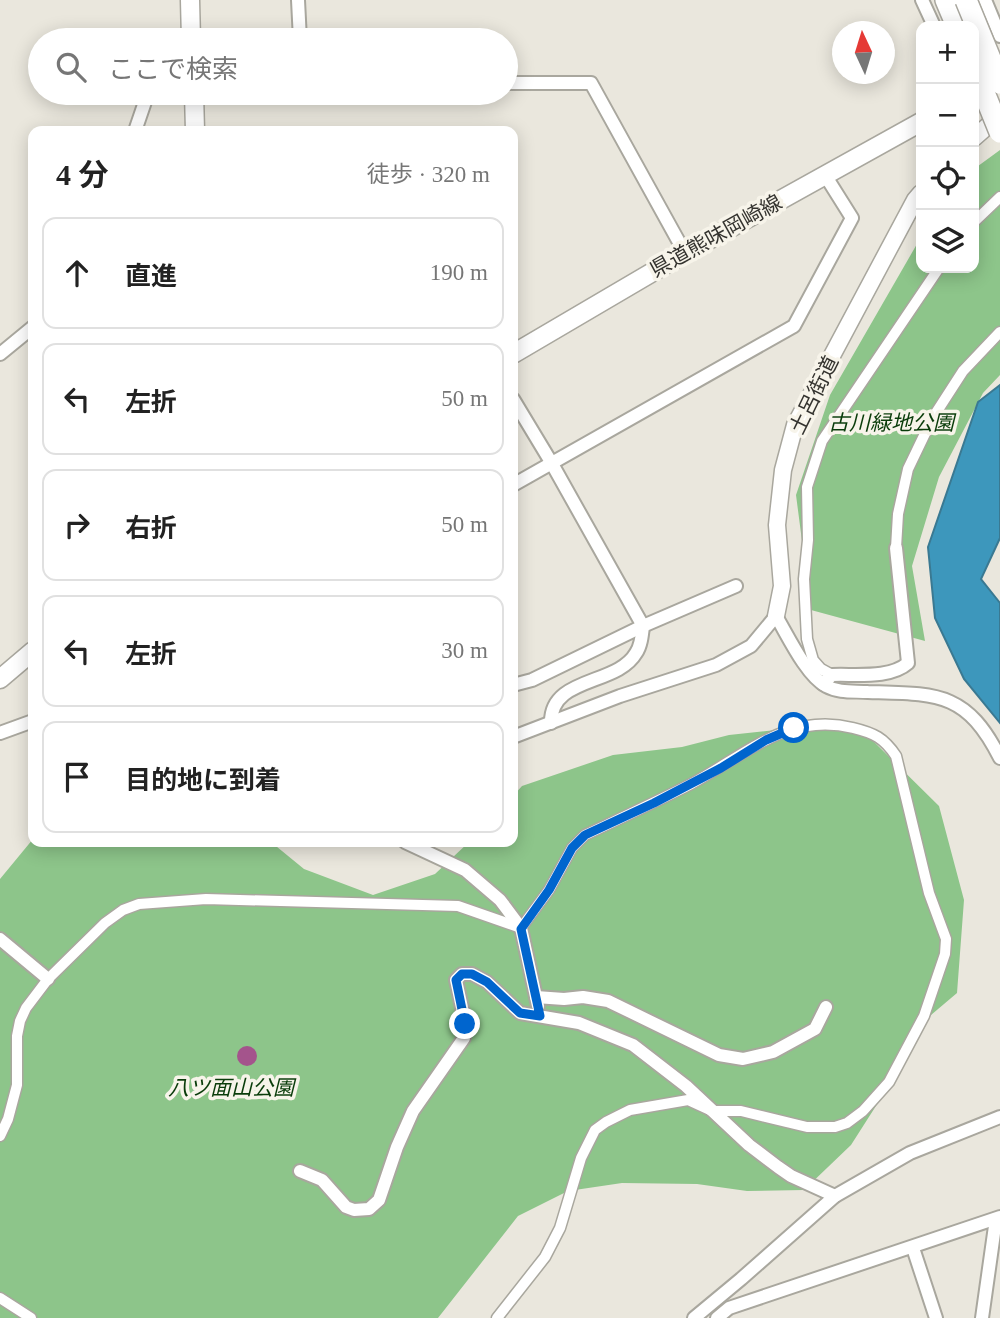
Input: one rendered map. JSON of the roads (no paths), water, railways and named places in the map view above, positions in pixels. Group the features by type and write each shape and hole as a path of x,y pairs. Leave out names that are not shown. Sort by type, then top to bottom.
{"highway":[{"path":"946,0 955,21"},
{"path":"966,0 1000,81"},
{"path":"979,80 1000,132"}],"main road":[{"path":"189,28 190,0"},
{"path":"979,91 1000,81"},
{"path":"194,105 195,126"},
{"name":"県道熊味岡崎線","path":"518,351 685,253 916,125"},
{"path":"0,679 28,655"}],"street":[{"path":"298,0 299,28"},
{"path":"922,0 932,21"},
{"path":"985,0 1000,36"},
{"path":"518,83 591,83 685,253"},
{"path":"137,126 144,105"},
{"path":"979,134 1000,115"},
{"path":"518,482 794,326 852,218 825,175"},
{"path":"979,217 1000,197"},
{"name":"土呂街道","path":"776,616 782,586 777,525 783,470 795,425 916,199"},
{"path":"936,273 822,441 807,487 808,540 804,579 807,639 813,660 837,691 922,693 960,704 987,732 1000,758"},
{"path":"0,354 28,331"},
{"path":"751,646 776,616 813,674 828,680 888,673 900,670 908,663 896,548 897,520 908,469 933,419 963,370 1000,332"},
{"path":"518,408 643,626 636,653 616,671 565,694 554,707 551,723"},
{"path":"518,684 532,680 643,626 736,586"},
{"path":"518,735 620,696 716,665 768,637 778,636 792,641"},
{"path":"0,733 28,723"},
{"path":"497,1318 545,1257 560,1228 581,1158 595,1130 629,1110 688,1100 712,1111 741,1111 807,1127 835,1127 847,1123 863,1111 889,1082 924,1016 945,954 946,939 929,893 896,757 886,741 865,731 815,723 794,728 766,740 684,788 585,835 572,848 549,890 521,929"},
{"path":"416,847 465,870 500,900 521,929 540,1016"},
{"path":"0,1136 8,1119 17,1085 16,1055 20,1021 26,1008 48,979 105,923 123,910 139,904 206,899 458,906 521,929"},
{"path":"0,939 48,979"},
{"path":"300,1171 322,1180 346,1206 354,1210 369,1209 379,1200 413,1111 464,1038 464,1017 456,980 462,974 472,974 487,982 520,1013 595,1028 633,1045 686,1086 778,1167 791,1176 835,1196"},
{"path":"536,997 608,1000 719,1055 743,1059 773,1052 815,1028 826,1007"},
{"path":"694,1318 835,1196 910,1153 1000,1117"},
{"path":"717,1318 729,1308 998,1218 982,1318"},
{"path":"913,1248 936,1318"},
{"path":"0,1298 31,1318"}],"water":[{"path":"1000,385 1000,538 981,579 1000,603 1000,723 964,679 935,618 928,547 978,402"}],"park label":[{"name":"古川緑地公園","path":"891,423"},
{"name":"八ツ面山公園","path":"231,1088"}]}
